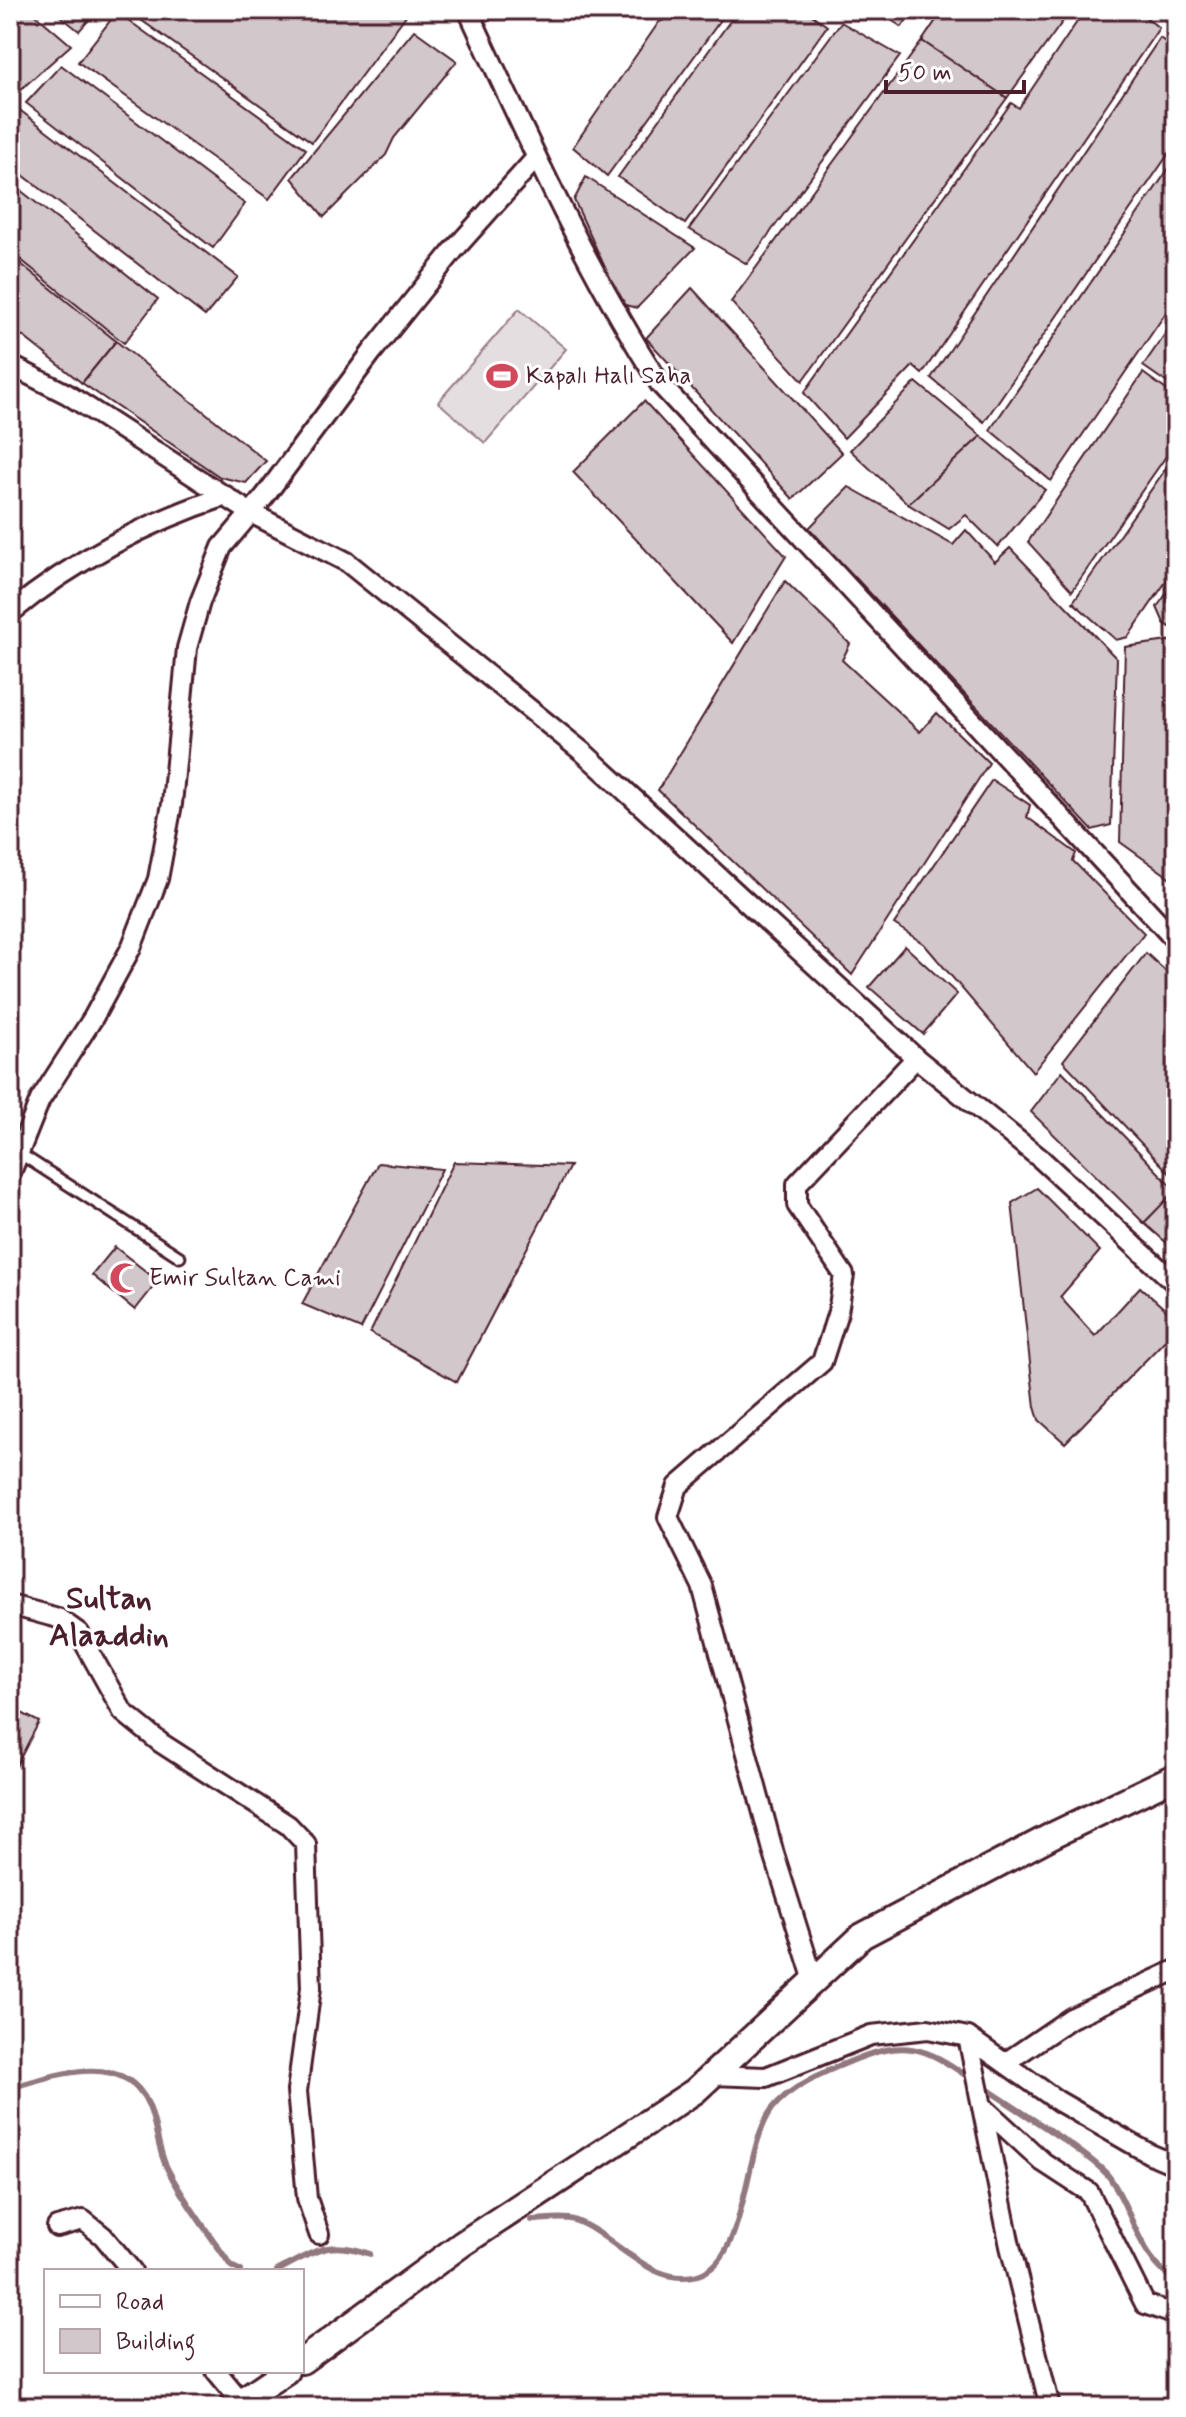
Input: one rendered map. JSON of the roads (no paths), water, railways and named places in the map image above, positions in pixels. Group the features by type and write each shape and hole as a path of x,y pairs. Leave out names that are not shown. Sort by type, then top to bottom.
{"street":[{"path":"468,10 536,158 611,307 660,384 1176,941"},
{"path":"10,1175 40,1100 93,1018 131,948 158,879 172,804 187,648 200,602 222,547 390,329 453,251 536,158"},
{"path":"10,365 67,394 251,513 347,562 584,753 916,1058 1041,1159 1176,1284"},
{"path":"10,613 45,584 168,515 226,496"},
{"path":"814,1981 774,1854 702,1586 668,1517 678,1486 822,1362 838,1312 844,1275 797,1205 797,1184 916,1058"},
{"path":"10,1605 58,1618 79,1633 123,1712 161,1743 288,1825 306,1844 311,1988 297,2091 307,2198 319,2234"},
{"path":"304,2360 462,2244 695,2091 862,1936 1053,1835 1176,1776"},
{"path":"1005,2063 1071,2018 1167,1974 1176,1991"},
{"path":"712,2075 766,2077 871,2035 928,2029 968,2037 1058,2101 1150,2154 1176,2165"},
{"path":"968,2037 1010,2246 1050,2407"},
{"path":"982,2106 1043,2162 1089,2192 1145,2304 1176,2315"},
{"path":"57,2227 83,2220 103,2236 130,2269"},
{"path":"217,2373 236,2404 283,2373"}],"lane":[{"path":"19,1153 180,1257"}],"waterway":[{"path":"532,2220 574,2220 590,2227 652,2269 685,2277 703,2273 718,2262 729,2245 763,2127 772,2109 788,2094 839,2066 899,2048 926,2053 971,2079"},
{"path":"10,2088 65,2073 85,2071 122,2077 137,2087 148,2104 164,2161 174,2181 231,2266 237,2269"},
{"path":"984,2087 1070,2145 1110,2178 1145,2248 1163,2271 1176,2281"},
{"path":"281,2269 322,2249 343,2248 370,2254"}],"place":[{"name":"Kapalı Halı Saha","path":"502,376"},
{"name":"Emir Sultan Cami","path":"125,1278"}],"district":[{"name":"Sultan Alaaddin","path":"109,1618"}]}
